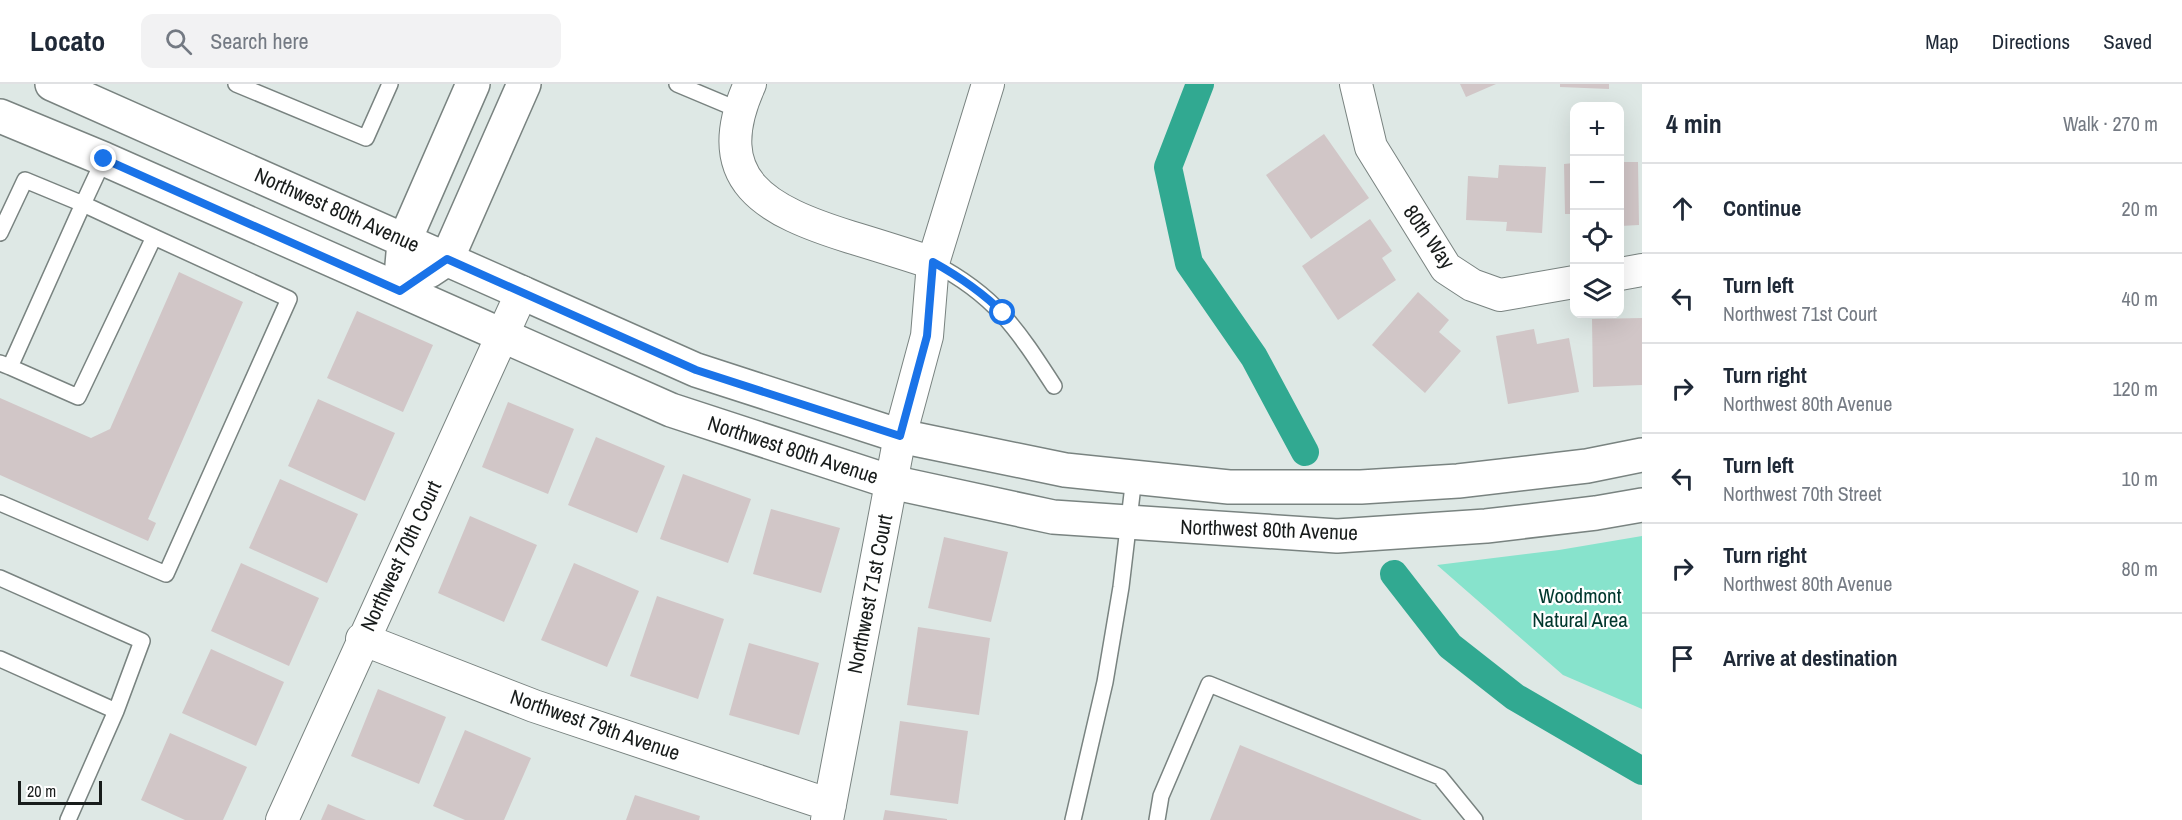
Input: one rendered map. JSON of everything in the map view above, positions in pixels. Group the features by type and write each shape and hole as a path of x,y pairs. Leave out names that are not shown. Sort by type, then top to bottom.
{"street":[{"name":"Northwest 80th Avenue","path":"52,84 696,370 900,436 1065,470 1229,487 1361,487 1458,482 1587,465 1642,455"},
{"path":"400,291 404,242 473,84"},
{"path":"400,291 447,259 524,84"},
{"name":"Northwest 71st Court","path":"829,813 900,436 927,336 933,262 988,84"},
{"name":"80th Way","path":"1356,84 1371,147 1446,268 1472,285 1500,295 1570,283"},
{"path":"745,97 735,150 744,176 768,203 807,224 933,262"},
{"name":"Northwest 80th Avenue","path":"0,116 104,159 670,410 891,482 1053,517 1336,536 1486,526 1642,505"},
{"path":"1624,273 1642,270"},
{"name":"Northwest 70th Court","path":"282,820 362,639 522,292"},
{"name":"Northwest 79th Avenue","path":"362,639 534,706 829,813"}],"lane":[{"path":"236,84 366,138 390,84"},
{"path":"677,84 745,97"},
{"path":"104,159 5,365 78,397 154,237"},
{"path":"0,233 25,180 83,204 289,299 166,574 0,503"},
{"path":"933,262 976,288 1003,313 1054,386"},
{"path":"1073,820 1105,682 1134,477"},
{"path":"0,578 142,640 116,711 68,820"},
{"path":"0,659 116,711"},
{"path":"1157,820 1161,796 1209,684 1440,777 1475,820"}],"green space":[{"name":"Woodmont Natural Area","path":"1642,536 1642,709 1563,675 1437,565 1559,550"}],"building":[{"path":"1460,84 1496,84 1466,97"},
{"path":"1560,84 1609,84 1609,89 1560,87"},
{"path":"1324,134 1369,198 1311,239 1266,175"},
{"path":"1624,162 1638,162 1639,225 1624,226"},
{"path":"1570,163 1570,214 1565,214 1564,164"},
{"path":"1499,165 1546,167 1542,233 1506,231 1507,222 1466,220 1468,176 1498,178"},
{"path":"1370,219 1392,251 1382,258 1396,280 1338,320 1302,266"},
{"path":"179,272 243,302 148,519 156,523 148,541 0,475 0,398 91,438 110,429"},
{"path":"1418,292 1449,320 1439,332 1461,351 1425,393 1372,345"},
{"path":"357,311 433,345 403,412 327,378"},
{"path":"1642,318 1642,385 1593,387 1592,319"},
{"path":"1534,329 1537,344 1569,338 1579,392 1508,404 1496,336"},
{"path":"318,399 395,433 365,501 288,466"},
{"path":"508,402 574,429 548,494 482,467"},
{"path":"596,437 665,466 637,533 568,505"},
{"path":"683,474 751,499 728,563 660,539"},
{"path":"280,479 358,514 327,583 249,548"},
{"path":"771,509 840,528 821,593 753,574"},
{"path":"470,516 537,545 504,622 438,593"},
{"path":"944,537 1008,552 991,622 928,608"},
{"path":"241,563 319,598 289,666 211,631"},
{"path":"574,563 639,591 607,667 541,640"},
{"path":"657,596 724,619 698,699 630,676"},
{"path":"918,627 990,638 979,715 907,705"},
{"path":"749,643 819,663 799,735 729,715"},
{"path":"211,649 284,682 256,746 182,713"},
{"path":"378,689 446,717 419,784 351,756"},
{"path":"900,721 968,731 958,804 890,795"},
{"path":"465,730 531,758 504,820 465,820 433,806"},
{"path":"170,733 247,767 223,820 185,820 141,800"},
{"path":"1240,745 1422,820 1210,820"},
{"path":"635,795 700,816 699,820 626,820"},
{"path":"328,804 366,820 321,820"},
{"path":"885,810 947,819 947,820 883,820"}],"waterway":[{"path":"1200,84 1168,167 1189,263 1254,357 1305,452"},
{"path":"1394,574 1450,646 1515,697 1642,771"}],"route":[{"path":"104,159 400,291 447,259 696,370 900,436 927,336 933,262 959,276 984,294 1003,313"}]}
